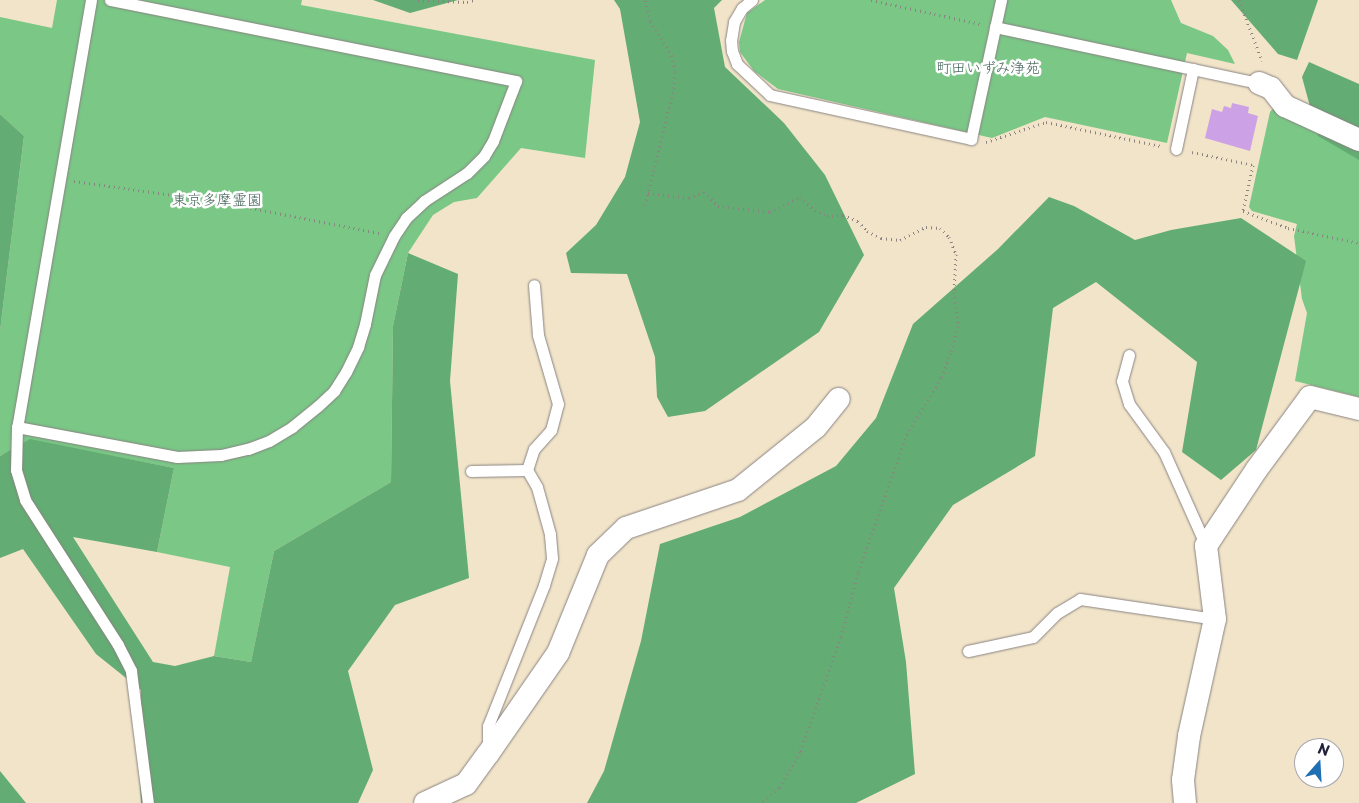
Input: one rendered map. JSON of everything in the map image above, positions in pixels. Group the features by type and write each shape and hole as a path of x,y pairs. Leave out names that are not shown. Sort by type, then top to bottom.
{"street":[{"path":"1265,86 1285,106 1359,140"},
{"path":"1185,803 1182,780 1189,736 1215,619 1206,546 1257,469 1310,397 1359,410"},
{"path":"425,803 466,784 488,754 558,653 598,555 626,528 738,490 816,427 839,399"}],"lane":[{"path":"91,0 17,427 16,470 25,500 118,645 131,671 148,803"},
{"path":"17,427 177,456 221,455 248,449 269,441 292,427 334,391 346,372 362,332 375,275 394,236 406,218 424,201 467,172 484,156 493,141 516,82 110,0"},
{"path":"752,0 742,8 734,22 731,40 732,51 737,64 770,95 971,139 1001,0"},
{"path":"995,27 1265,86"},
{"path":"1176,149 1193,69"},
{"path":"526,470 534,449 551,430 558,404 538,335 534,285"},
{"path":"1128,356 1122,382 1129,404 1164,452 1206,546"},
{"path":"471,472 526,470"},
{"path":"488,754 488,726 544,585 552,558 550,534 537,487 526,470"},
{"path":"968,652 1034,637 1057,613 1080,599 1215,619"}],"path":[{"path":"418,0 448,2 474,0"},
{"path":"644,205 673,93 675,71 672,56 650,20 646,0"},
{"path":"871,0 995,27"},
{"path":"1239,0 1265,86"},
{"path":"971,139 988,143 1046,122 1253,165 1243,211 1288,228 1359,243"},
{"path":"61,180 221,202 394,236"},
{"path":"648,193 689,198 704,192 718,206 770,212 800,197 827,216 843,216 858,222 867,232 881,238 900,240 926,227 940,228 949,238 956,254 954,292 958,326 951,353 941,378 907,434 858,573 841,637 800,752 779,788 760,803"}],"green space":[{"name":"東京多摩霊園","path":"57,0 302,0 301,5 595,60 585,158 521,148 477,198 454,202 433,215 408,253 393,326 391,482 274,551 251,662 214,656 230,567 157,552 174,468 30,440 0,456 0,331 24,136 0,114 0,17 52,28"},
{"path":"373,0 458,0 410,13"},
{"path":"614,0 722,0 714,8 725,67 784,123 825,175 864,255 819,332 705,411 668,417 657,397 655,357 627,274 571,273 566,253 596,225 625,177 640,122 620,9"},
{"name":"町田いずみ浄苑","path":"765,0 1171,0 1181,23 1213,36 1228,50 1235,64 1187,53 1167,143 1045,117 992,138 778,89 754,71 740,52 739,42 747,13"},
{"path":"1231,0 1318,0 1297,60 1278,54"},
{"path":"1309,62 1359,84 1359,160 1318,136 1302,77"},
{"path":"1274,107 1359,151 1359,397 1295,381 1307,313 1302,299 1294,236 1297,224 1252,211 1249,207 1270,112"},
{"path":"0,114 24,136 0,331"},
{"path":"1049,197 1074,206 1135,240 1171,230 1241,218 1306,261 1256,450 1221,480 1182,452 1197,362 1096,282 1053,308 1035,456 953,505 894,588 906,662 915,774 856,803 587,803 604,771 641,641 660,544 740,517 836,466 876,418 913,324 998,249"},
{"path":"408,253 458,274 450,381 469,578 395,605 348,671 373,770 358,803 141,803 138,747 141,690 96,654 23,549 0,558 0,456 30,439 174,468 157,552 73,537 153,662 175,666 214,656 251,662 274,551 391,482 393,326"},
{"path":"0,771 26,803 0,803"}],"building":[{"path":"1232,103 1249,107 1248,113 1258,116 1250,151 1205,138 1212,109 1222,112 1224,106 1231,108"}]}
